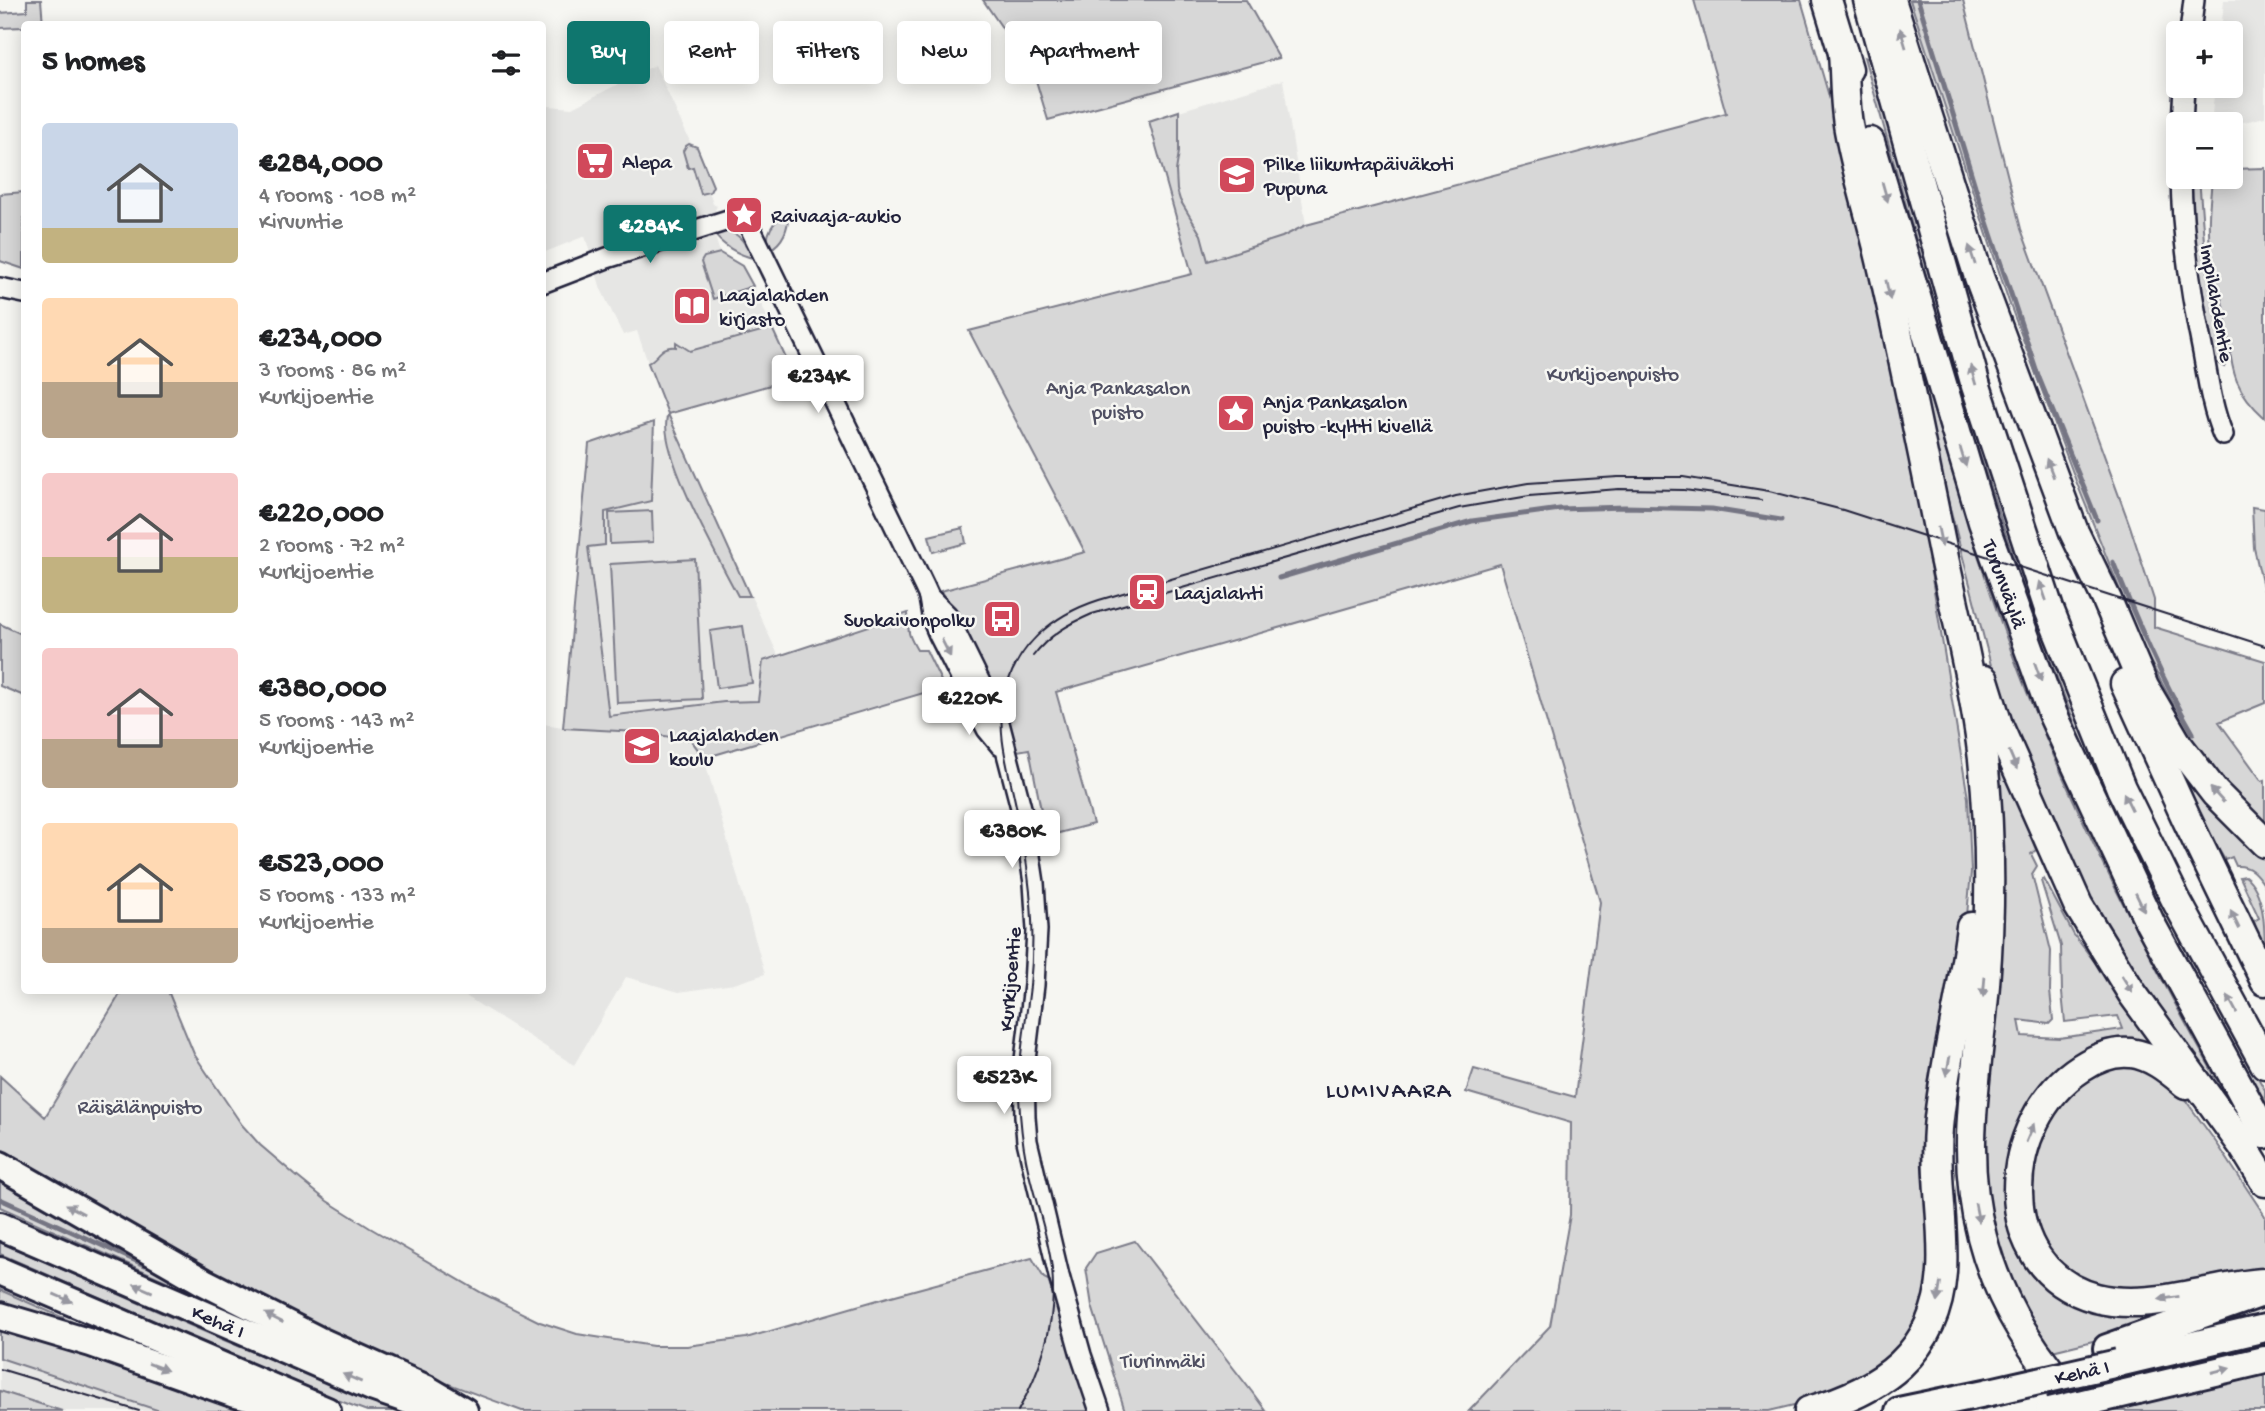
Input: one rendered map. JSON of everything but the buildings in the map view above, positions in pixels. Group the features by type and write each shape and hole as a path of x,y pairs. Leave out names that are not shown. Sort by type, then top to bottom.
{"highway":[{"name":"Turunväylä","path":"1827,0 1983,522 2053,715 2150,923 2265,1134"},
{"name":"Turunväylä","path":"1868,0 1976,386 2049,609 2121,789 2176,900 2265,1064"},
{"path":"1891,0 1979,278 2074,532 2144,687 2178,744 2215,793 2265,843"},
{"path":"1843,53 1849,128 1881,261 1946,568 1982,756 1990,876 1985,986 1970,1119 1974,1198 1994,1277 2011,1315 2031,1347 2062,1387 2085,1411"},
{"path":"2074,532 2093,605 2129,693 2265,981"},
{"path":"1946,568 1967,618 1998,725 2078,905 2132,993 2243,1146 2265,1182"},
{"path":"1809,1411 1849,1399 1868,1389 1905,1362 1918,1346 1939,1301 1942,1270 1936,1154 1939,1124 1988,821"},
{"path":"2211,1101 2159,1062 2132,1053 2104,1056 2074,1072 2042,1109 2025,1144 2018,1178 2019,1214 2023,1230 2029,1246 2050,1272 2063,1283 2096,1298 2130,1302 2152,1301 2265,1283"},
{"path":"0,1165 204,1282 318,1340 425,1388 464,1411"},
{"name":"Kehä I","path":"0,1226 374,1388 439,1411"},
{"name":"Kehä I","path":"0,1271 327,1411"},
{"path":"1899,1411 1931,1405 2060,1362 2112,1355 2265,1292"},
{"path":"0,1317 91,1343 232,1393 305,1411"},
{"name":"Kehä I","path":"2112,1355 2265,1328"},
{"name":"Kehä I","path":"2049,1411 2265,1360"}],"street":[{"path":"2191,21 2194,0"},
{"name":"Impilahdentie","path":"2181,189 2182,226 2189,276 2212,399 2223,435"},
{"name":"Kurkijoentie","path":"546,281 607,258 744,215 929,597 933,621 939,635 987,729 1007,753 1024,823 1036,904 1036,966 1024,1068 1027,1141 1059,1276 1081,1356 1100,1411"},
{"path":"0,288 21,292"}],"shaded area":[{"path":"2224,0 2265,0 2265,117 2244,122 2243,112 2212,112 2214,98 2243,98 2243,21 2222,21"},
{"path":"655,65 702,168 713,204 717,206 715,210 721,231 714,233 720,253 742,266 772,328 690,351 676,348 660,350 648,363 637,331 623,335 601,289 585,236 546,252 546,108 572,108 618,84 650,84 650,68"},
{"name":"Pilke liikuntapäiväkoti Pupuna","path":"1283,80 1306,225 1282,237 1207,261 1201,235 1177,190 1179,111"},
{"name":"Laajalahden koulu","path":"678,437 778,655 781,735 704,758 765,974 734,984 679,992 626,977 574,1065 463,994 546,994 546,724 563,727 589,444"},
{"path":"0,1358 160,1411 62,1411 0,1391"}],"green space":[{"path":"27,0 41,0 43,21 21,21 21,27 0,28 0,13 27,11"},
{"path":"983,0 1246,0 1279,58 1048,120 1037,84 1162,84 1162,21 1005,21 1005,32"},
{"name":"Kurkijoenpuisto","path":"1694,0 1801,0 1842,141 1908,432 1968,798 1971,872 1935,1262 1923,1324 1876,1374 1798,1404 1769,1411 1469,1411 1550,1326 1570,1215 1571,1123 1466,1092 1474,1069 1575,1097 1600,902 1500,564 1056,692 1093,824 1055,834 1043,820 1029,749 1018,751 941,591 1085,552 969,331 1192,274 1149,121 1179,111 1177,190 1201,235 1208,261 1282,237 1306,225 1726,113"},
{"path":"1910,0 1963,0 2021,229 2130,526 2154,600 2154,627 2265,661 2265,703 2219,722 2262,781 2265,780 2265,827 2220,782 2200,754 2144,650 2076,481 2009,302"},
{"path":"1864,57 1872,60 1943,309 2202,975 2198,984 2153,904 2131,857 2067,704 2033,613 1972,430"},
{"path":"689,144 697,147 713,186 710,192 701,194 693,167 688,168 683,151"},
{"path":"2265,168 2265,418 2243,392 2233,369 2211,251 2209,224 2211,189 2243,189 2243,169"},
{"path":"2189,189 2200,189 2205,254 2224,367 2218,363 2212,352 2193,240"},
{"path":"21,192 21,268 0,261 0,194"},
{"path":"788,213 784,234 769,250 771,228 778,219"},
{"path":"721,231 737,236 753,258 736,252 721,242 714,233"},
{"path":"720,253 742,266 753,286 713,299 701,262 704,257"},
{"path":"772,328 795,378 668,414 648,363 660,352 676,347 676,342 690,351"},
{"path":"1919,361 2001,622 2058,766 2141,939 2265,1164 2117,951 2064,860 2000,700 1929,427"},
{"path":"668,414 750,596 738,596 691,505 671,451 666,430"},
{"path":"654,422 651,501 605,512 605,545 588,547 609,716 724,702 758,701 763,661 908,613 911,639 917,650 926,650 944,687 704,758 691,740 638,732 563,728 589,444"},
{"path":"2252,507 2265,509 2265,595 2254,548"},
{"path":"652,511 653,542 610,544 609,513"},
{"path":"963,528 966,543 933,552 929,536"},
{"path":"695,559 702,699 617,703 610,564"},
{"path":"0,624 21,634 21,695 0,686"},
{"path":"743,626 752,683 717,688 710,631"},
{"path":"1997,745 2036,850 2031,854 2037,866 2032,874 2051,951 2050,991 2053,1020 2049,1024 2019,1020 2022,1036 2059,1038 2123,1029 2118,1016 2065,1022 2061,946 2041,881 2044,879 2074,935 2161,1048 2130,1039 2109,1039 2091,1045 2060,1070 2018,1137 2048,1282 2191,1305 2101,1339 2048,1352 2026,1317 1992,1231 1980,1158 1994,753"},
{"path":"2175,762 2238,835 2265,859 2265,886 2250,869 2236,866 2232,857 2225,860"},
{"path":"2245,876 2257,891 2260,901 2265,958 2254,921 2259,918 2240,877"},
{"name":"Räisälänpuisto","path":"120,994 169,994 194,1054 242,1125 260,1145 327,1201 482,1293 540,1322 577,1334 653,1346 687,1346 746,1338 1032,1258 1048,1280 1092,1411 522,1411 381,1359 305,1324 45,1181 0,1151 0,1076 45,1117"},
{"path":"2227,1024 2265,1090 2265,1106 2221,1027"},
{"path":"2129,1062 2176,1087 2265,1216 2265,1269 2129,1296 2085,1288 2031,1231 2027,1215 2038,1133 2086,1075"},
{"path":"0,1173 214,1300 211,1301 0,1207"},
{"name":"Tiurinmäki","path":"1135,1241 1266,1411 1125,1411 1092,1306 1086,1268 1096,1253"},
{"path":"0,1242 219,1338 395,1411 367,1411 324,1395 0,1254"},
{"path":"0,1290 82,1326 84,1328 0,1309"},
{"path":"0,1327 132,1366 243,1411 160,1411 0,1358"},
{"path":"2265,1340 2265,1347 2130,1380 2125,1373"},
{"path":"2265,1375 2265,1411 2112,1411 2164,1397"},
{"path":"0,1391 62,1411 0,1411"}],"waterway":[{"path":"1918,0 1975,186 2039,378 2097,520"},
{"path":"1279,578 1472,521 1560,509 1712,509 1781,520"},
{"path":"2113,562 2140,628 2193,733"},
{"path":"0,1199 145,1265"}],"tram line":[{"path":"1018,1411 1027,1395 1046,1343 1053,1288 1050,1255 1023,1145 1019,1097 1020,1069 1031,972 1032,917 1024,844 1003,745 1001,721 1004,697 1016,663 1038,635 1066,614 1099,600 1456,496 1528,483 1618,477 1683,477 1769,491 1843,510 2265,646"},
{"path":"1033,656 1060,631 1092,614 1459,508 1529,496 1619,489 1684,490 1761,500"},
{"path":"0,1369 139,1411"}],"place":[{"name":"Alepa","path":"595,161"},
{"name":"Pilke liikuntapäiväkoti Pupuna","path":"1237,175"},
{"name":"Raivaaja-aukio","path":"744,215"},
{"name":"Laajalahden kirjasto","path":"692,306"},
{"name":"Anja Pankasalon puisto -kyltti kivellä","path":"1236,413"},
{"name":"Laajalahti","path":"1147,592"},
{"name":"Suokaivonpolku","path":"1002,619"},
{"name":"Laajalahden koulu","path":"642,746"}],"district":[{"name":"LUMIVAARA","path":"1389,1089"}],"park label":[{"name":"Anja Pankasalon puisto","path":"1118,399"}]}
